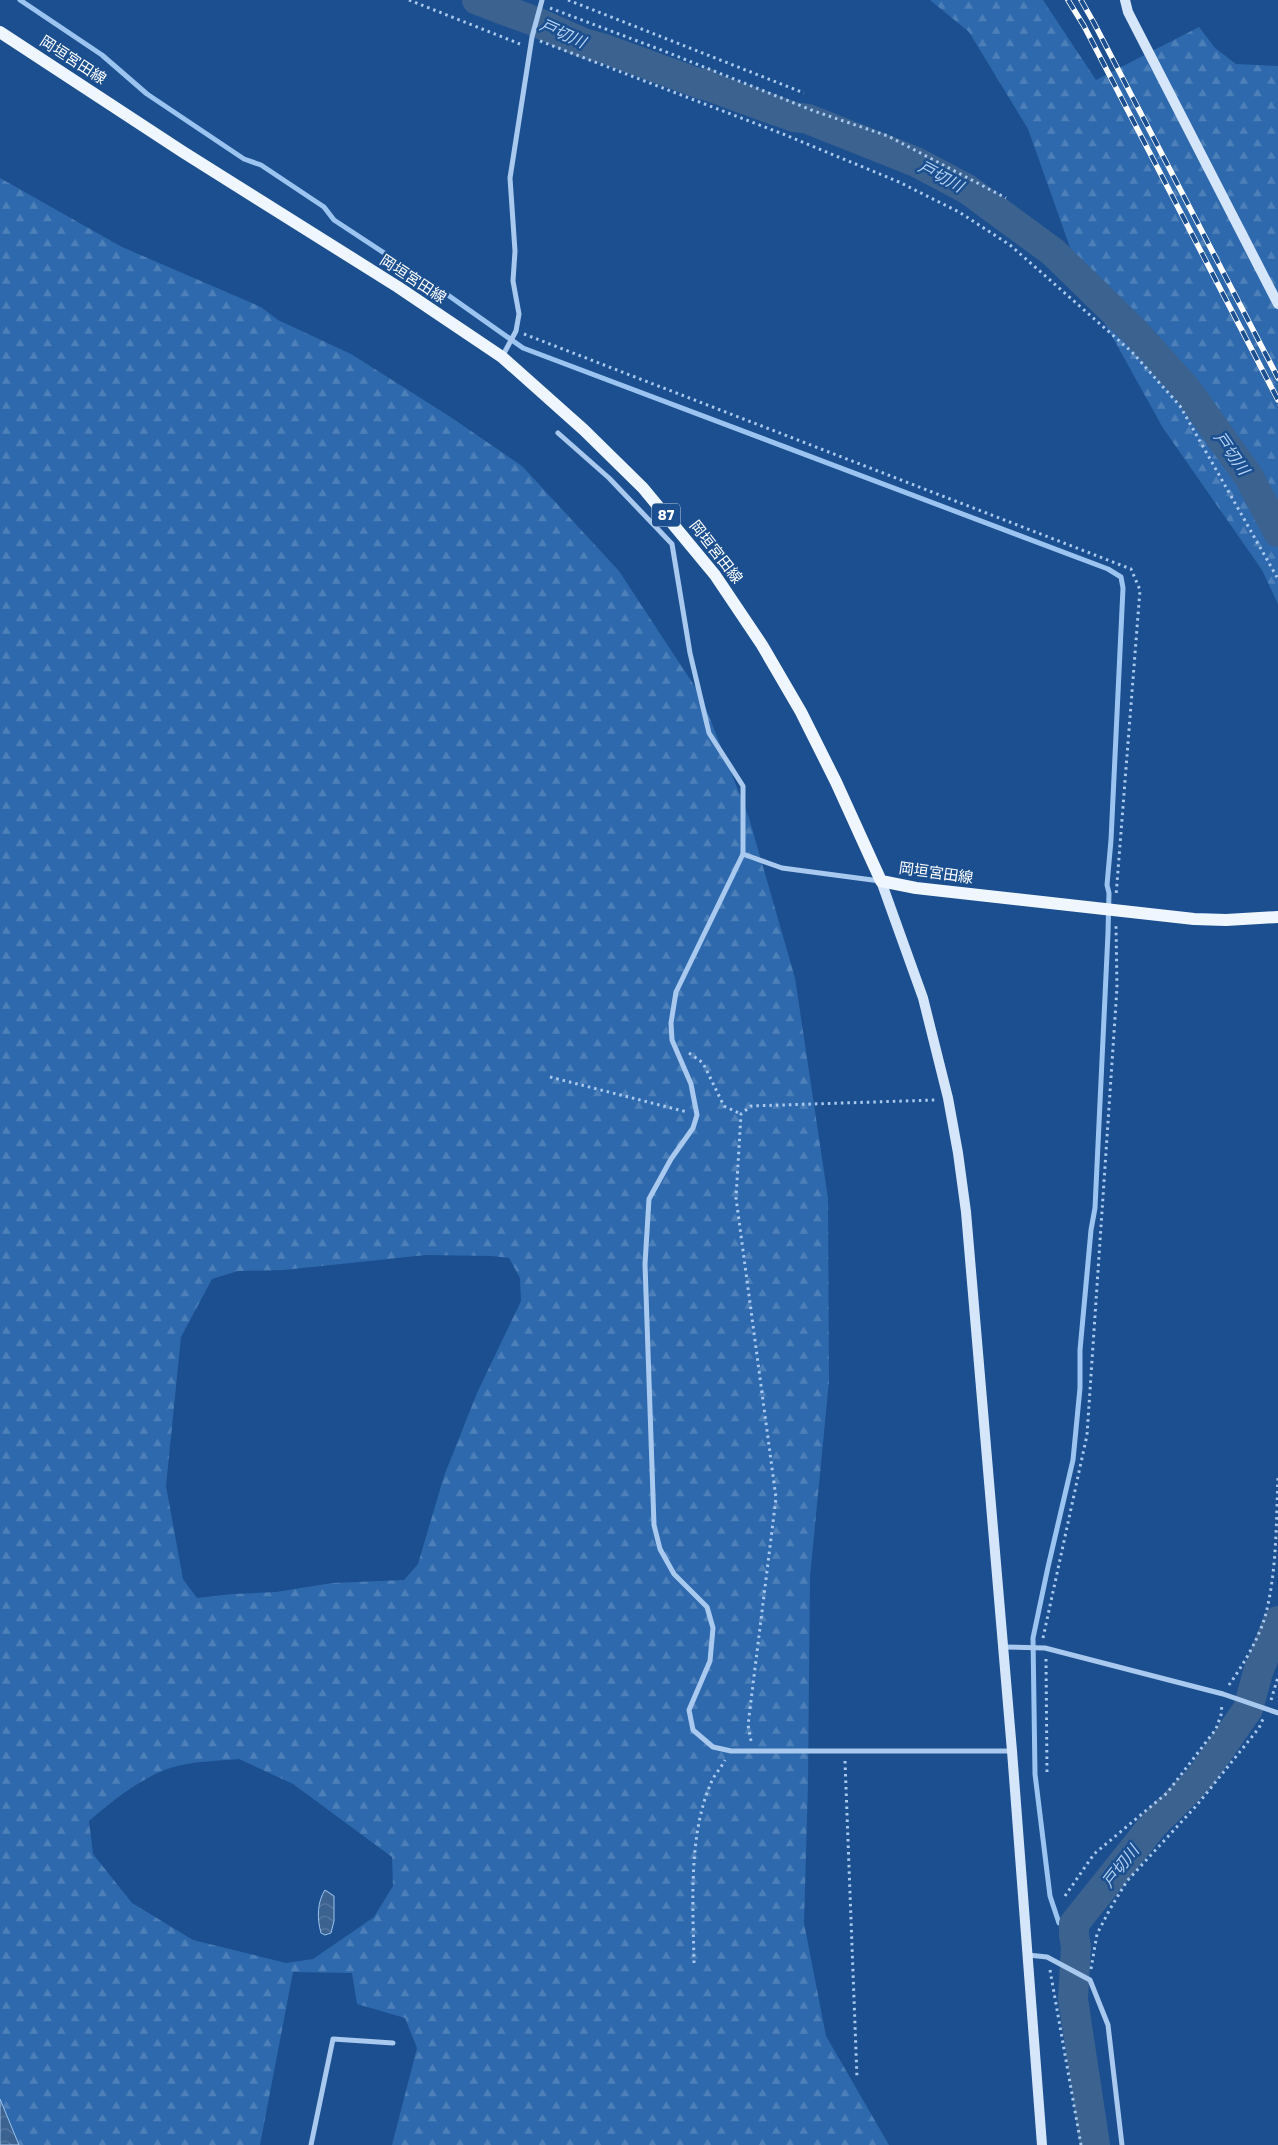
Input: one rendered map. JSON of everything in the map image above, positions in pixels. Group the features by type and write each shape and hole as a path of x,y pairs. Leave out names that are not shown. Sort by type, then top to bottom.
{"main road":[{"name":"岡垣宮田線","path":"0,32 183,152 398,287 502,358 584,430 643,488 715,575 762,645 800,712 836,782 881,881 916,888 1115,910 1226,920 1278,917"}],"street":[{"path":"1125,0 1128,12 1278,304"},
{"path":"502,358 516,331 519,314 513,281 515,251 510,178 530,48 541,2"},
{"path":"558,433 609,478 672,544 690,653 708,733 743,786 743,854 676,992 670,1023 672,1040 691,1084 697,1115 693,1128 671,1159 649,1199 645,1264 654,1525 660,1549 674,1574 707,1607 713,1628 710,1661 689,1710 693,1730 713,1747 731,1751 1012,1751"},
{"path":"743,854 782,868 881,881 923,998 948,1098 966,1212 1012,1751 1042,2145"},
{"path":"1003,1647 1045,1648 1223,1694 1278,1713"},
{"path":"1028,1954 1047,1957 1090,1980 1108,2025 1122,2145"},
{"path":"310,2145 333,2039 393,2043"}],"path":[{"path":"409,0 530,48"},
{"path":"568,0 804,93"},
{"path":"541,2 814,111 888,136 1006,198"},
{"path":"532,37 783,134 899,182 958,212 1010,245 1132,352 1180,406 1278,579"},
{"path":"516,331 1132,569 1140,590 1115,910 1118,988 1088,1436 1043,1636 1045,1648 1047,1773"},
{"path":"672,1040 703,1063 724,1106 742,1114"},
{"path":"550,1077 697,1115"},
{"path":"753,1751 748,1725 776,1498 736,1198 742,1114 751,1106 948,1098"},
{"path":"1066,1896 1094,1854 1167,1794 1216,1729 1221,1715 1223,1694 1255,1640 1264,1618 1274,1564 1278,1478"},
{"path":"1090,1980 1097,1934 1127,1881 1197,1805 1259,1728 1268,1710 1278,1677"},
{"path":"845,1750 857,2078"},
{"path":"694,1963 693,1886 696,1834 711,1783 731,1751"},
{"path":"1047,1957 1056,1998 1081,2145"}],"green space":[{"path":"930,0 1043,0 1096,80 1199,27 1215,48 1236,64 1278,66 1278,604 1262,570 1163,428 1083,284 1028,129 969,32"},
{"path":"0,178 122,247 261,307 278,320 351,354 449,416 522,466 619,571 701,696 749,818 795,978 828,1198 829,1381 810,1577 808,1783 804,1923 826,2036 889,2145 392,2145 417,2048 405,2018 357,2004 352,1973 293,1972 260,2145 19,2145 0,2099","holes":["426,1255 509,1258 520,1278 521,1301 477,1393 444,1476 418,1564 404,1580 332,1583 276,1592 197,1598 183,1579 166,1486 181,1337 212,1279 238,1271 284,1270","239,1759 293,1784 392,1857 393,1886 374,1917 313,1959 286,1963 193,1940 132,1903 93,1854 89,1821 138,1784 159,1772 178,1766"]}],"water":[{"path":"325,1890 334,1896 334,1921 331,1933 325,1935 321,1933 318,1916 320,1900"},
{"path":"0,2099 19,2145 0,2145"}],"waterway":[{"path":"20,0 102,55 147,94 244,159 261,165 324,207 334,220 445,293 523,348 1108,569 1121,577 1123,588 1111,840 1107,885 1109,893 1108,933 1095,1208 1091,1230 1080,1350 1080,1388 1073,1460 1033,1638 1035,1774 1050,1896 1059,1923 1074,1924"},
{"name":"戸切川","path":"477,0 534,21 583,43 605,49 703,85 706,83 708,86 794,117 808,119 916,162 967,189 1053,252 1135,332 1187,390 1249,477 1278,532"},
{"name":"戸切川","path":"1095,2145 1073,1999 1076,1947 1074,1924 1153,1825 1200,1778 1248,1709 1258,1672 1278,1621"}],"railway":[{"path":"1068,0 1084,26 1278,400"},
{"path":"1081,0 1278,378"}]}
